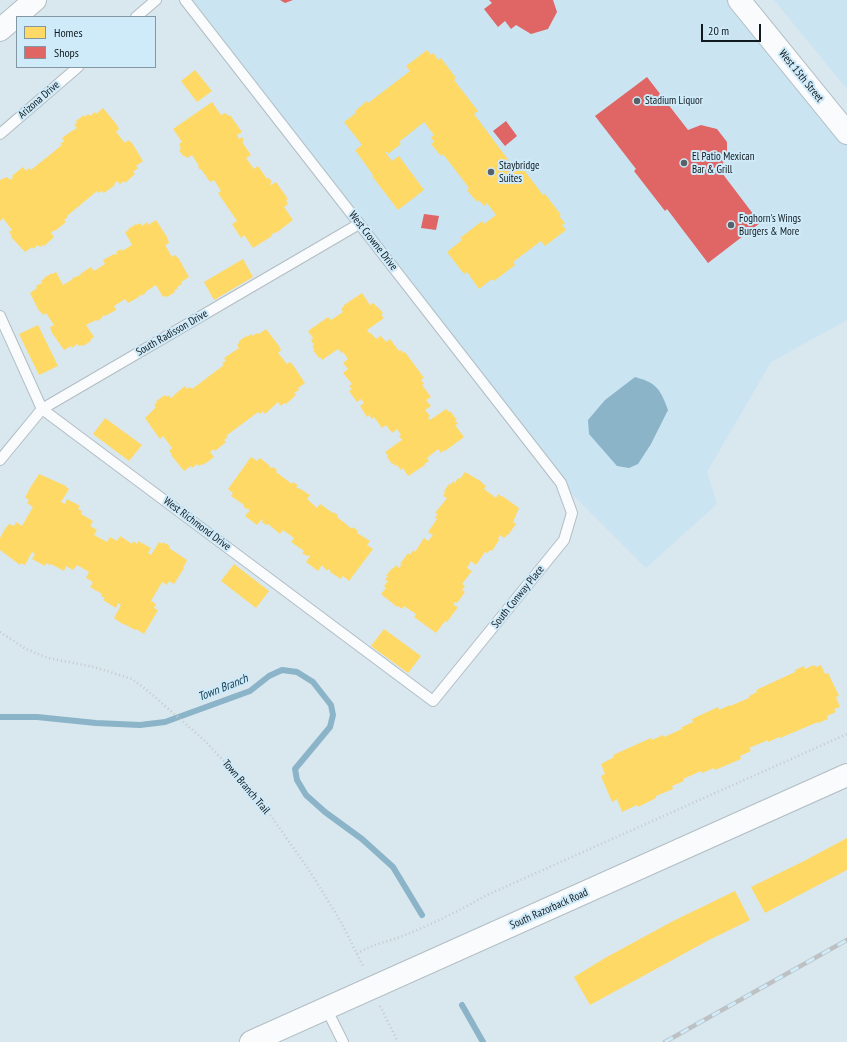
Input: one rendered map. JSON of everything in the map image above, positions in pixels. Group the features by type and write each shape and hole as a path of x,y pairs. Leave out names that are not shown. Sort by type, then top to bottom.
{"main road":[{"path":"16,16 35,0"},
{"name":"West 15th Street","path":"739,0 847,133"},
{"path":"0,30 16,16"},
{"name":"South Razorback Road","path":"251,1042 607,884 847,775"}],"lane":[{"path":"137,16 156,0"},
{"name":"West Crowne Drive","path":"185,0 561,483"},
{"name":"Arizona Drive","path":"0,134 77,68"},
{"name":"South Radisson Drive","path":"0,460 42,409 360,224"},
{"name":"West Richmond Drive","path":"0,316 42,409 433,701"},
{"name":"South Conway Place","path":"433,701 564,540 572,513 561,483"},
{"path":"326,1008 343,1042"}],"path":[{"name":"Town Branch Trail","path":"0,632 26,649 48,658 94,667 132,679 193,730 233,771 270,816 311,873 341,922 398,1042"},
{"path":"357,954 364,949 455,914 487,895 847,734"}],"shaded area":[{"path":"185,0 739,0 847,133 847,320 771,362 707,472 717,504 646,568 561,483"},
{"path":"774,0 847,0 847,89"},
{"path":"635,377 648,382 657,388 663,397 668,410 651,444 638,464 629,468 617,466 589,434 588,420 605,400"}],"building: Homes":[{"name":"Staybridge Suites","path":"427,50 431,55 433,53 438,60 441,58 456,78 454,80 478,111 474,114 515,169 520,165 543,195 545,194 561,215 559,216 565,223 562,225 566,230 545,246 541,241 513,262 515,265 494,281 492,279 479,289 467,272 464,274 447,252 462,240 460,238 482,221 484,224 496,215 487,203 484,206 479,200 477,202 467,190 469,188 443,154 441,156 431,144 434,142 431,137 434,135 424,122 399,142 401,144 388,154 385,152 392,161 399,156 424,190 398,210 372,176 373,175 355,150 362,145 344,122 356,113 355,111 367,101 368,103 410,71 406,66"},
{"path":"195,70 212,91 197,102 181,81"},
{"path":"212,102 221,115 225,113 229,116 230,115 242,132 237,135 239,139 242,137 244,141 242,142 251,155 246,158 254,169 258,166 267,179 269,178 272,182 270,184 271,185 276,182 288,199 286,200 288,204 284,207 293,220 253,248 244,235 241,238 232,224 237,221 218,193 221,191 214,180 210,182 198,167 199,166 192,155 187,158 183,156 179,150 181,149 179,144 182,142 173,129"},
{"path":"103,108 117,125 119,129 116,132 125,143 128,140 132,143 143,161 136,166 138,168 133,172 135,174 125,183 124,181 120,184 117,181 114,184 115,185 104,193 102,191 99,193 97,191 67,216 68,217 64,220 66,222 51,233 54,237 44,246 43,245 40,247 38,245 25,252 11,237 12,236 9,232 12,230 3,218 0,221 0,180 7,177 10,180 13,177 12,176 23,167 26,171 29,168 31,170 62,145 60,144 64,141 62,138 77,128 74,125 77,123 76,121 84,115 85,117 88,114 90,116 95,112 96,114"},
{"path":"156,220 167,237 169,243 165,245 172,257 175,255 179,259 189,277 181,282 182,284 177,287 178,288 174,291 175,292 167,297 163,297 156,285 145,292 146,293 138,296 139,297 128,303 125,299 114,306 116,310 105,316 104,315 97,321 96,320 86,325 94,337 90,340 91,341 83,346 79,346 77,344 72,348 71,346 64,350 52,333 50,327 54,325 46,313 43,315 39,311 30,293 37,288 36,286 42,283 41,281 44,278 52,273 56,272 63,285 73,279 72,278 81,275 80,274 91,267 94,271 105,264 103,260 117,254 116,252 121,249 122,251 132,245 125,232 129,230 128,229 140,223 142,226 147,222 148,225"},
{"path":"243,259 253,277 214,300 204,282"},
{"path":"362,293 370,305 374,303 376,307 377,306 383,313 381,315 384,318 367,330 376,339 381,336 386,342 390,339 399,351 401,350 403,353 405,352 424,378 421,380 424,384 422,385 431,397 426,400 431,406 425,410 430,416 428,418 430,420 446,409 449,412 450,411 457,420 455,420 458,424 455,425 464,437 441,453 438,449 427,458 429,461 424,464 425,465 408,476 403,468 401,470 397,465 395,466 393,463 392,464 385,452 402,440 399,436 401,435 397,429 392,433 386,425 382,428 374,417 372,419 369,415 367,417 360,406 364,403 361,399 357,402 349,391 352,389 349,386 352,384 343,373 348,369 343,363 348,359 343,352 342,353 338,349 322,360 312,347 314,345 311,340 313,338 308,331 328,317 331,320 343,312 341,309 344,305"},
{"path":"38,325 58,366 39,375 19,334"},
{"path":"266,329 281,350 278,353 287,364 290,362 293,365 305,383 298,388 299,390 294,393 296,395 286,404 284,403 281,406 278,402 265,414 263,411 260,414 258,412 226,436 228,437 224,440 226,442 215,451 214,449 210,452 214,457 203,465 202,464 199,466 197,464 184,471 171,455 172,454 169,451 172,448 163,436 160,439 145,418 156,407 154,405 157,402 156,401 165,395 166,397 168,395 171,398 185,386 187,389 190,387 192,389 224,365 222,363 226,361 224,358 239,348 237,345 239,341 251,334 252,336 257,333 259,334"},
{"path":"105,418 142,445 129,461 93,434"},
{"path":"251,457 257,461 260,458 270,466 269,467 273,467 277,470 276,472 292,484 293,482 298,485 296,487 310,495 307,499 317,508 320,504 338,515 337,517 352,529 353,527 358,531 357,533 370,541 367,545 373,549 349,581 343,576 341,579 328,569 327,571 322,565 318,571 306,562 310,556 302,553 304,551 291,542 294,538 283,530 280,534 268,524 266,525 262,522 262,519 257,525 245,516 250,510 243,507 244,505 231,496 233,493 228,489"},
{"path":"465,472 482,482 486,486 484,489 496,498 498,494 519,508 513,522 516,524 508,535 504,538 500,535 499,540 492,551 490,550 487,553 485,552 476,565 471,561 467,568 472,571 462,584 465,586 462,590 465,592 457,603 455,602 453,605 458,607 447,622 445,621 436,633 414,617 416,614 404,606 402,609 398,606 397,607 381,594 386,588 384,586 388,581 385,580 388,576 386,576 392,568 393,569 396,565 399,568 402,564 400,564 408,553 410,555 413,550 415,552 424,538 428,541 433,535 428,532 437,519 435,517 438,514 435,513 447,498 443,496 444,491 453,481 455,483 458,478 460,479"},
{"path":"39,474 66,486 69,489 61,502 65,504 67,499 80,506 78,509 82,511 81,514 93,521 90,526 97,530 94,535 107,542 110,537 117,541 120,536 132,544 133,541 137,544 138,541 151,548 148,553 151,555 159,542 162,544 163,542 187,560 174,584 169,581 167,585 162,582 151,601 156,604 154,608 158,610 144,634 136,629 135,630 124,625 114,618 121,605 118,603 116,608 103,600 105,598 101,596 102,594 90,587 93,582 86,578 89,572 77,565 73,570 66,566 64,571 51,564 46,563 45,566 32,559 35,554 32,552 25,565 21,563 20,565 0,550 0,538 5,529 9,524 14,526 16,522 22,526 33,507 27,503 29,500 25,497"},
{"path":"234,564 269,591 256,608 221,581"},
{"path":"384,629 421,656 408,673 371,646"},
{"path":"814,665 816,667 821,665 825,674 828,673 839,696 836,697 840,707 834,709 836,712 827,716 828,719 780,738 779,737 768,742 768,740 749,748 751,751 740,756 741,759 715,770 714,768 702,773 701,771 683,779 684,781 672,786 673,789 656,796 656,798 638,807 637,805 622,812 617,799 612,802 601,776 605,774 601,764 614,757 613,755 651,738 652,740 663,735 664,737 682,729 682,727 693,722 692,719 718,707 719,710 749,698 749,696 757,692 756,690 795,672 795,670 804,666 805,669"},
{"path":"847,838 847,870 765,913 751,887"},
{"path":"735,891 750,920 709,940 590,1005 574,977 605,958 673,921"}],"building: Shops":[{"path":"280,0 293,0 285,3"},
{"path":"489,0 553,0 557,12 548,29 531,34 516,25 511,29 505,21 498,27 484,9 492,3"},
{"path":"647,77 688,130 701,125 717,129 727,142 727,157 719,169 760,223 708,263 667,209 665,211 634,171 636,169 595,116"},
{"path":"506,121 517,136 505,146 493,131"},
{"path":"424,214 439,216 436,230 421,228"}],"waterway":[{"name":"Town Branch","path":"0,717 37,717 96,723 140,725 165,722 250,691 269,676 282,670 297,672 313,682 331,705 333,715 330,727 295,769 297,780 306,795 325,812 362,839 393,867 422,915"},
{"name":"Town Branch","path":"462,1005 483,1042"}],"railway":[{"path":"665,1042 847,940"}],"place":[{"name":"Stadium Liquor","path":"637,101"},
{"name":"El Patio Mexican Bar & Grill","path":"684,163"},
{"name":"Staybridge Suites","path":"491,172"},
{"name":"Foghorn's Wings Burgers & More","path":"731,225"}]}
